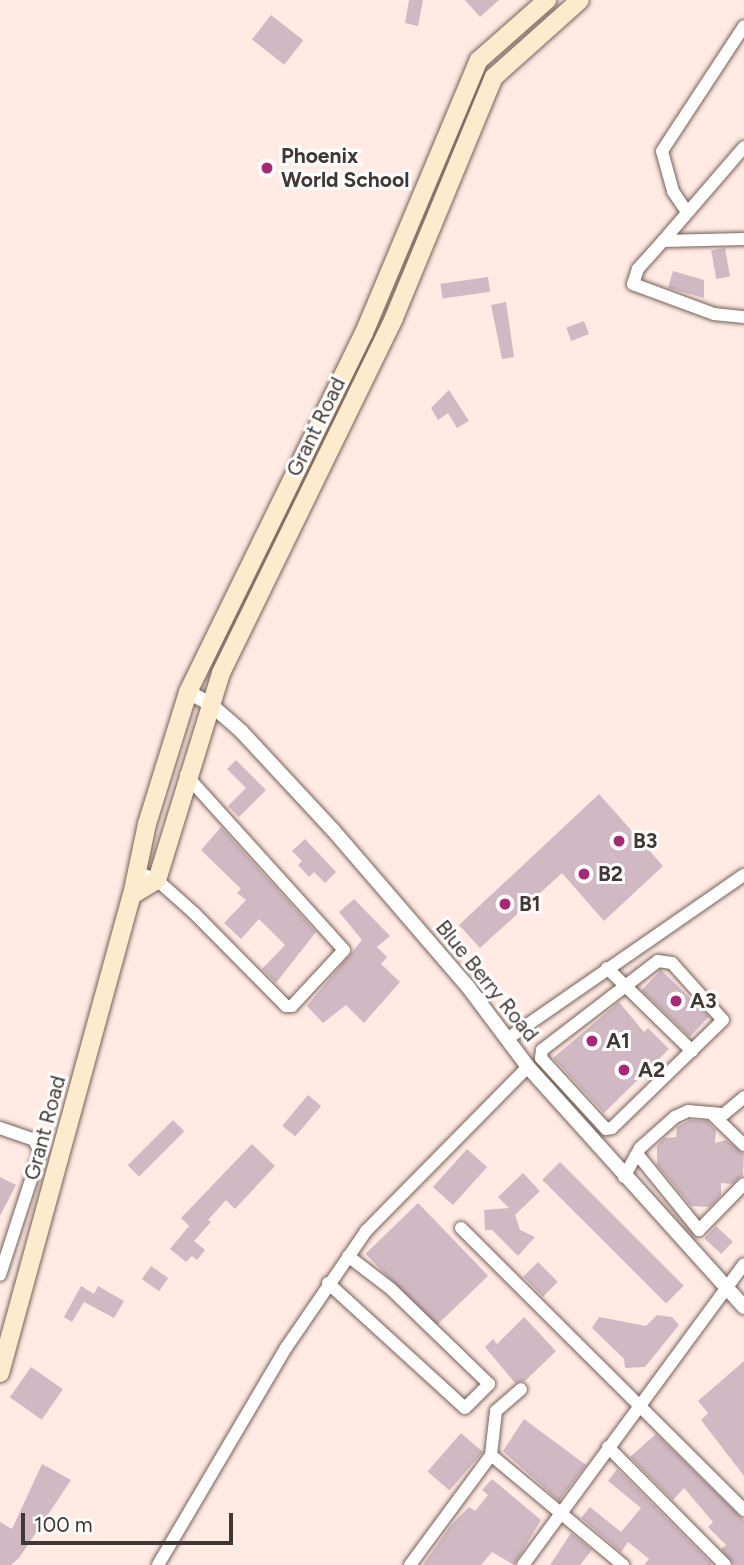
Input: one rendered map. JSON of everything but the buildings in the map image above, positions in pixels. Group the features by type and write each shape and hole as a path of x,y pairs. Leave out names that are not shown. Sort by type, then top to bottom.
{"main road":[{"name":"Grant Road","path":"0,1373 5,1335 188,692 364,333 479,60 547,0"},
{"name":"Grant Road","path":"157,880 209,703 394,318 494,77 580,0"},
{"path":"132,895 157,880"}],"street":[{"path":"687,212 673,191 662,151 744,26"},
{"path":"744,147 638,269 633,284 714,314 744,317"},
{"path":"663,241 744,239"},
{"name":"Blue Berry Road","path":"188,692 209,703 241,731 333,831 528,1067 744,1307"},
{"path":"137,872 157,880 286,1006 292,1006 344,950 186,775"},
{"path":"507,1039 744,874"},
{"path":"658,961 672,963 723,1017 692,1051 612,1128 603,1127 540,1054 623,985 658,961"},
{"path":"607,968 692,1051"},
{"path":"158,1565 328,1283 366,1231 528,1067"},
{"path":"621,1173 682,1113 730,1112 744,1097"},
{"path":"711,1113 744,1145"},
{"path":"0,1128 34,1140 40,1152 0,1275"},
{"path":"638,1155 699,1230 744,1184"},
{"path":"461,1228 641,1403 744,1510"},
{"path":"328,1283 465,1408 489,1384 391,1289 348,1256"},
{"path":"523,1565 724,1286 744,1264"},
{"path":"410,1565 491,1455 496,1411 521,1389"},
{"path":"608,1447 725,1565"},
{"path":"491,1455 623,1565"}],"place":[{"name":"Phoenix World School","path":"267,168"},
{"name":"B3","path":"619,841"},
{"name":"B2","path":"584,874"},
{"name":"B1","path":"505,904"},
{"name":"A3","path":"676,1001"},
{"name":"A1","path":"592,1041"},
{"name":"A2","path":"624,1070"}]}
